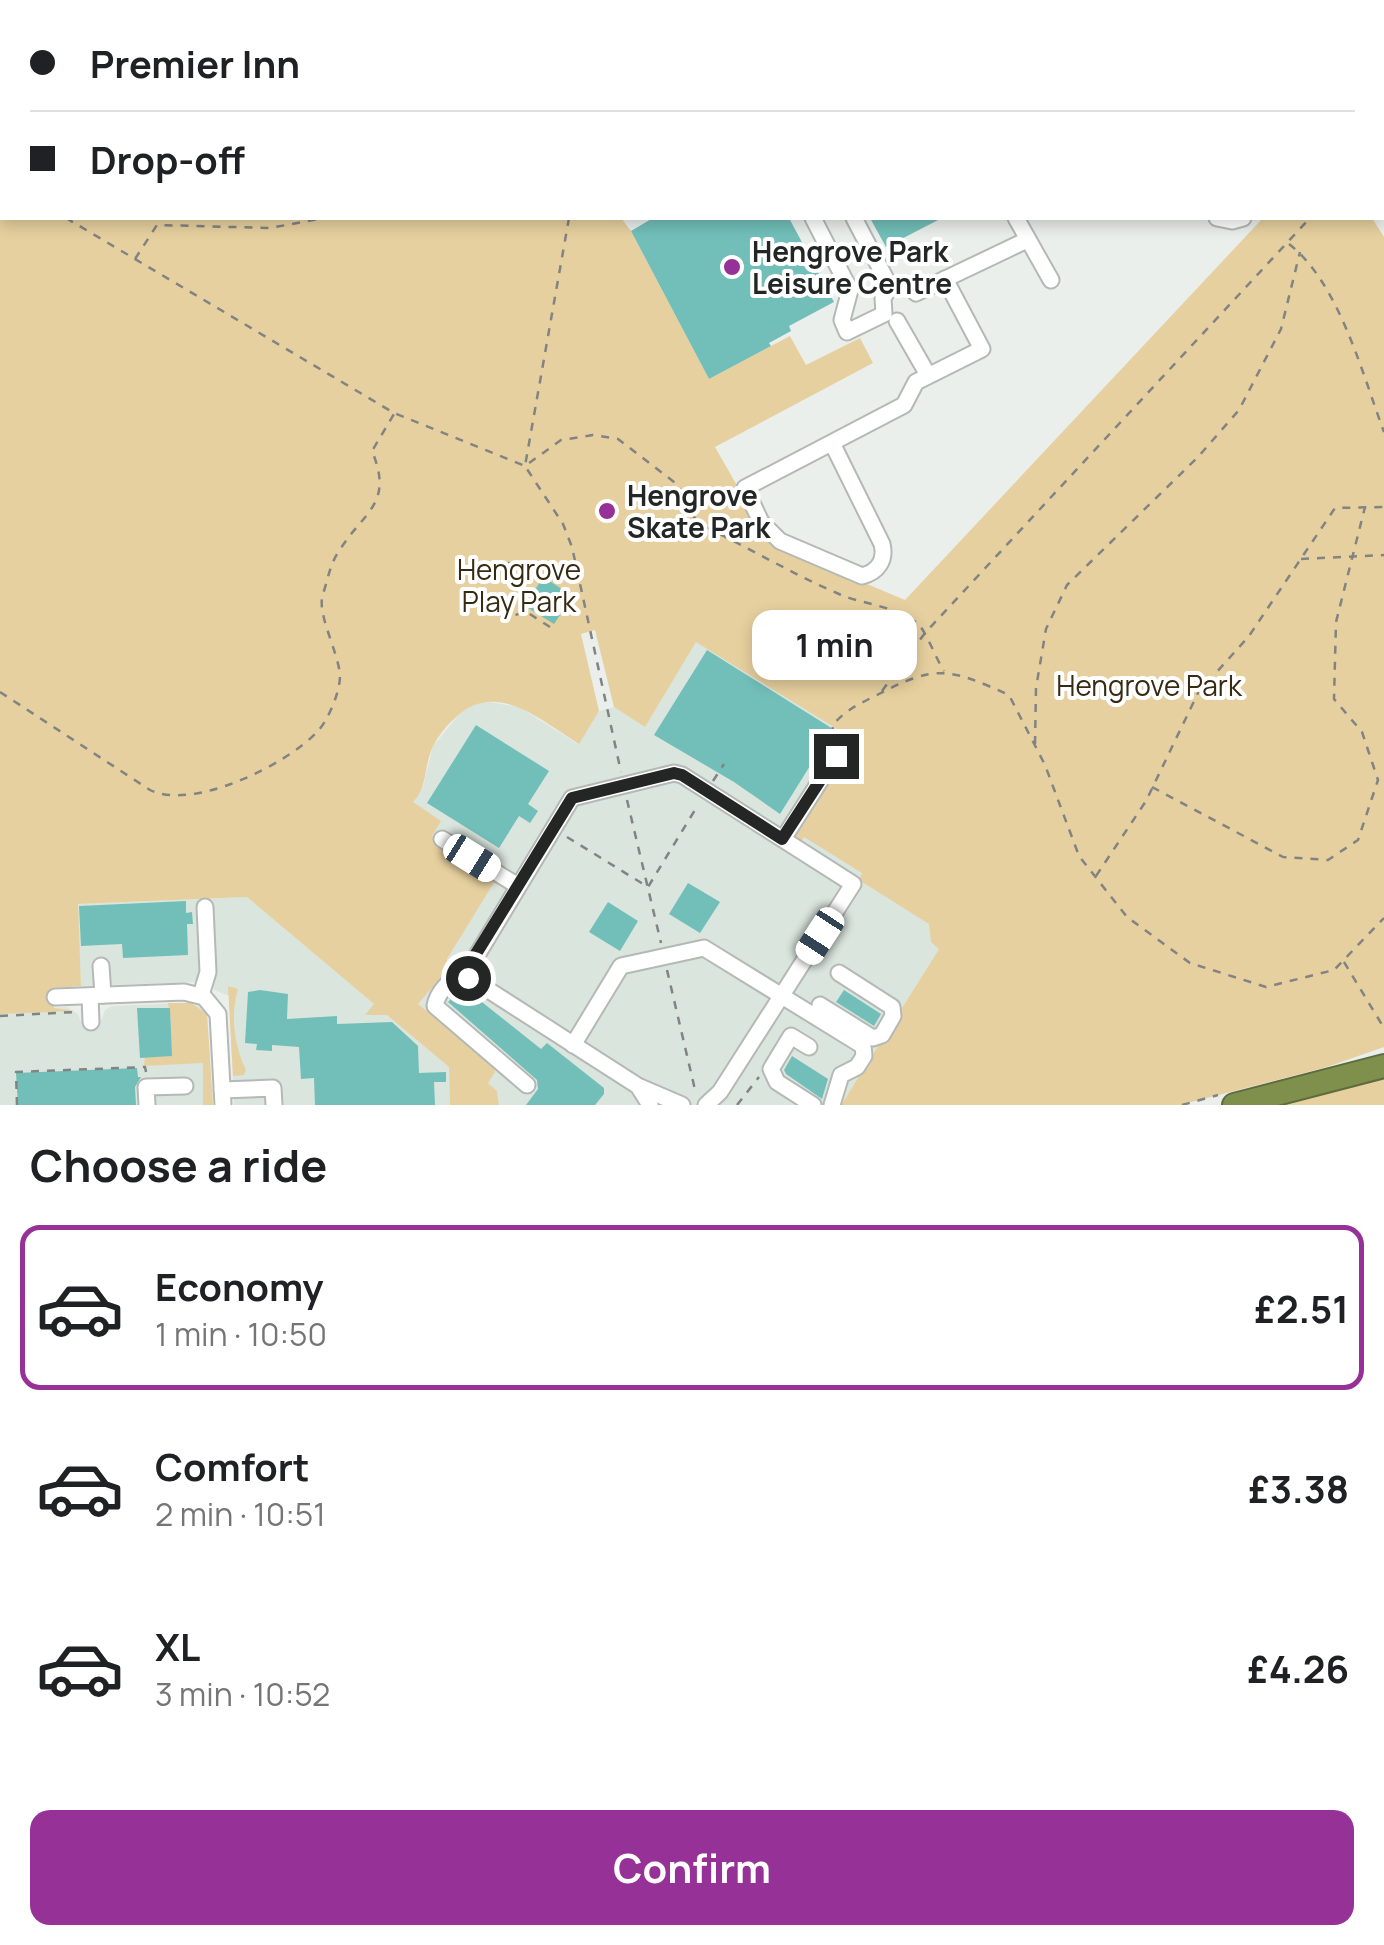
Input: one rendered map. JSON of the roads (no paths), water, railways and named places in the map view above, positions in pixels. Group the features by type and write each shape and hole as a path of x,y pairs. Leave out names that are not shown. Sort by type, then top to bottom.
{"highway":[{"path":"1234,1105 1384,1066"}],"street":[{"path":"815,220 850,290 842,320 847,332 884,314 882,298 890,287"},
{"path":"855,220 890,287"},
{"path":"1017,220 1051,280"},
{"path":"890,287 908,286 916,293 1027,240"},
{"path":"832,443 882,544 884,554 875,571 862,576 780,541 761,522 744,488 904,405 916,382 982,349 945,279"},
{"path":"897,322 928,375"},
{"path":"782,839 836,756"},
{"path":"528,1085 434,1006 448,983 465,974 572,798 674,773 852,884 720,1092 706,1105"},
{"path":"442,839 476,852 518,886"},
{"path":"201,995 208,972 204,907"},
{"path":"573,1046 621,966 704,948 863,1046 864,1056 836,1086 832,1105"},
{"path":"91,1022 101,966"},
{"path":"820,1005 873,1038 882,1035 893,1016 892,1007 839,973"},
{"path":"465,974 638,1086 682,1105"},
{"path":"55,998 184,992 201,995 214,1004 218,1014 223,1098 273,1088 274,1105"},
{"path":"808,1047 791,1036 771,1069 777,1082 813,1105"},
{"path":"147,1105 146,1087 185,1086"},
{"path":"638,1086 650,1105"}],"place":[{"name":"Hengrove Park Leisure Centre","path":"732,267"},
{"name":"Hengrove Skate Park","path":"607,511"}],"park label":[{"name":"Hengrove Play Park","path":"519,585"},
{"name":"Hengrove Park","path":"1149,685"}]}
